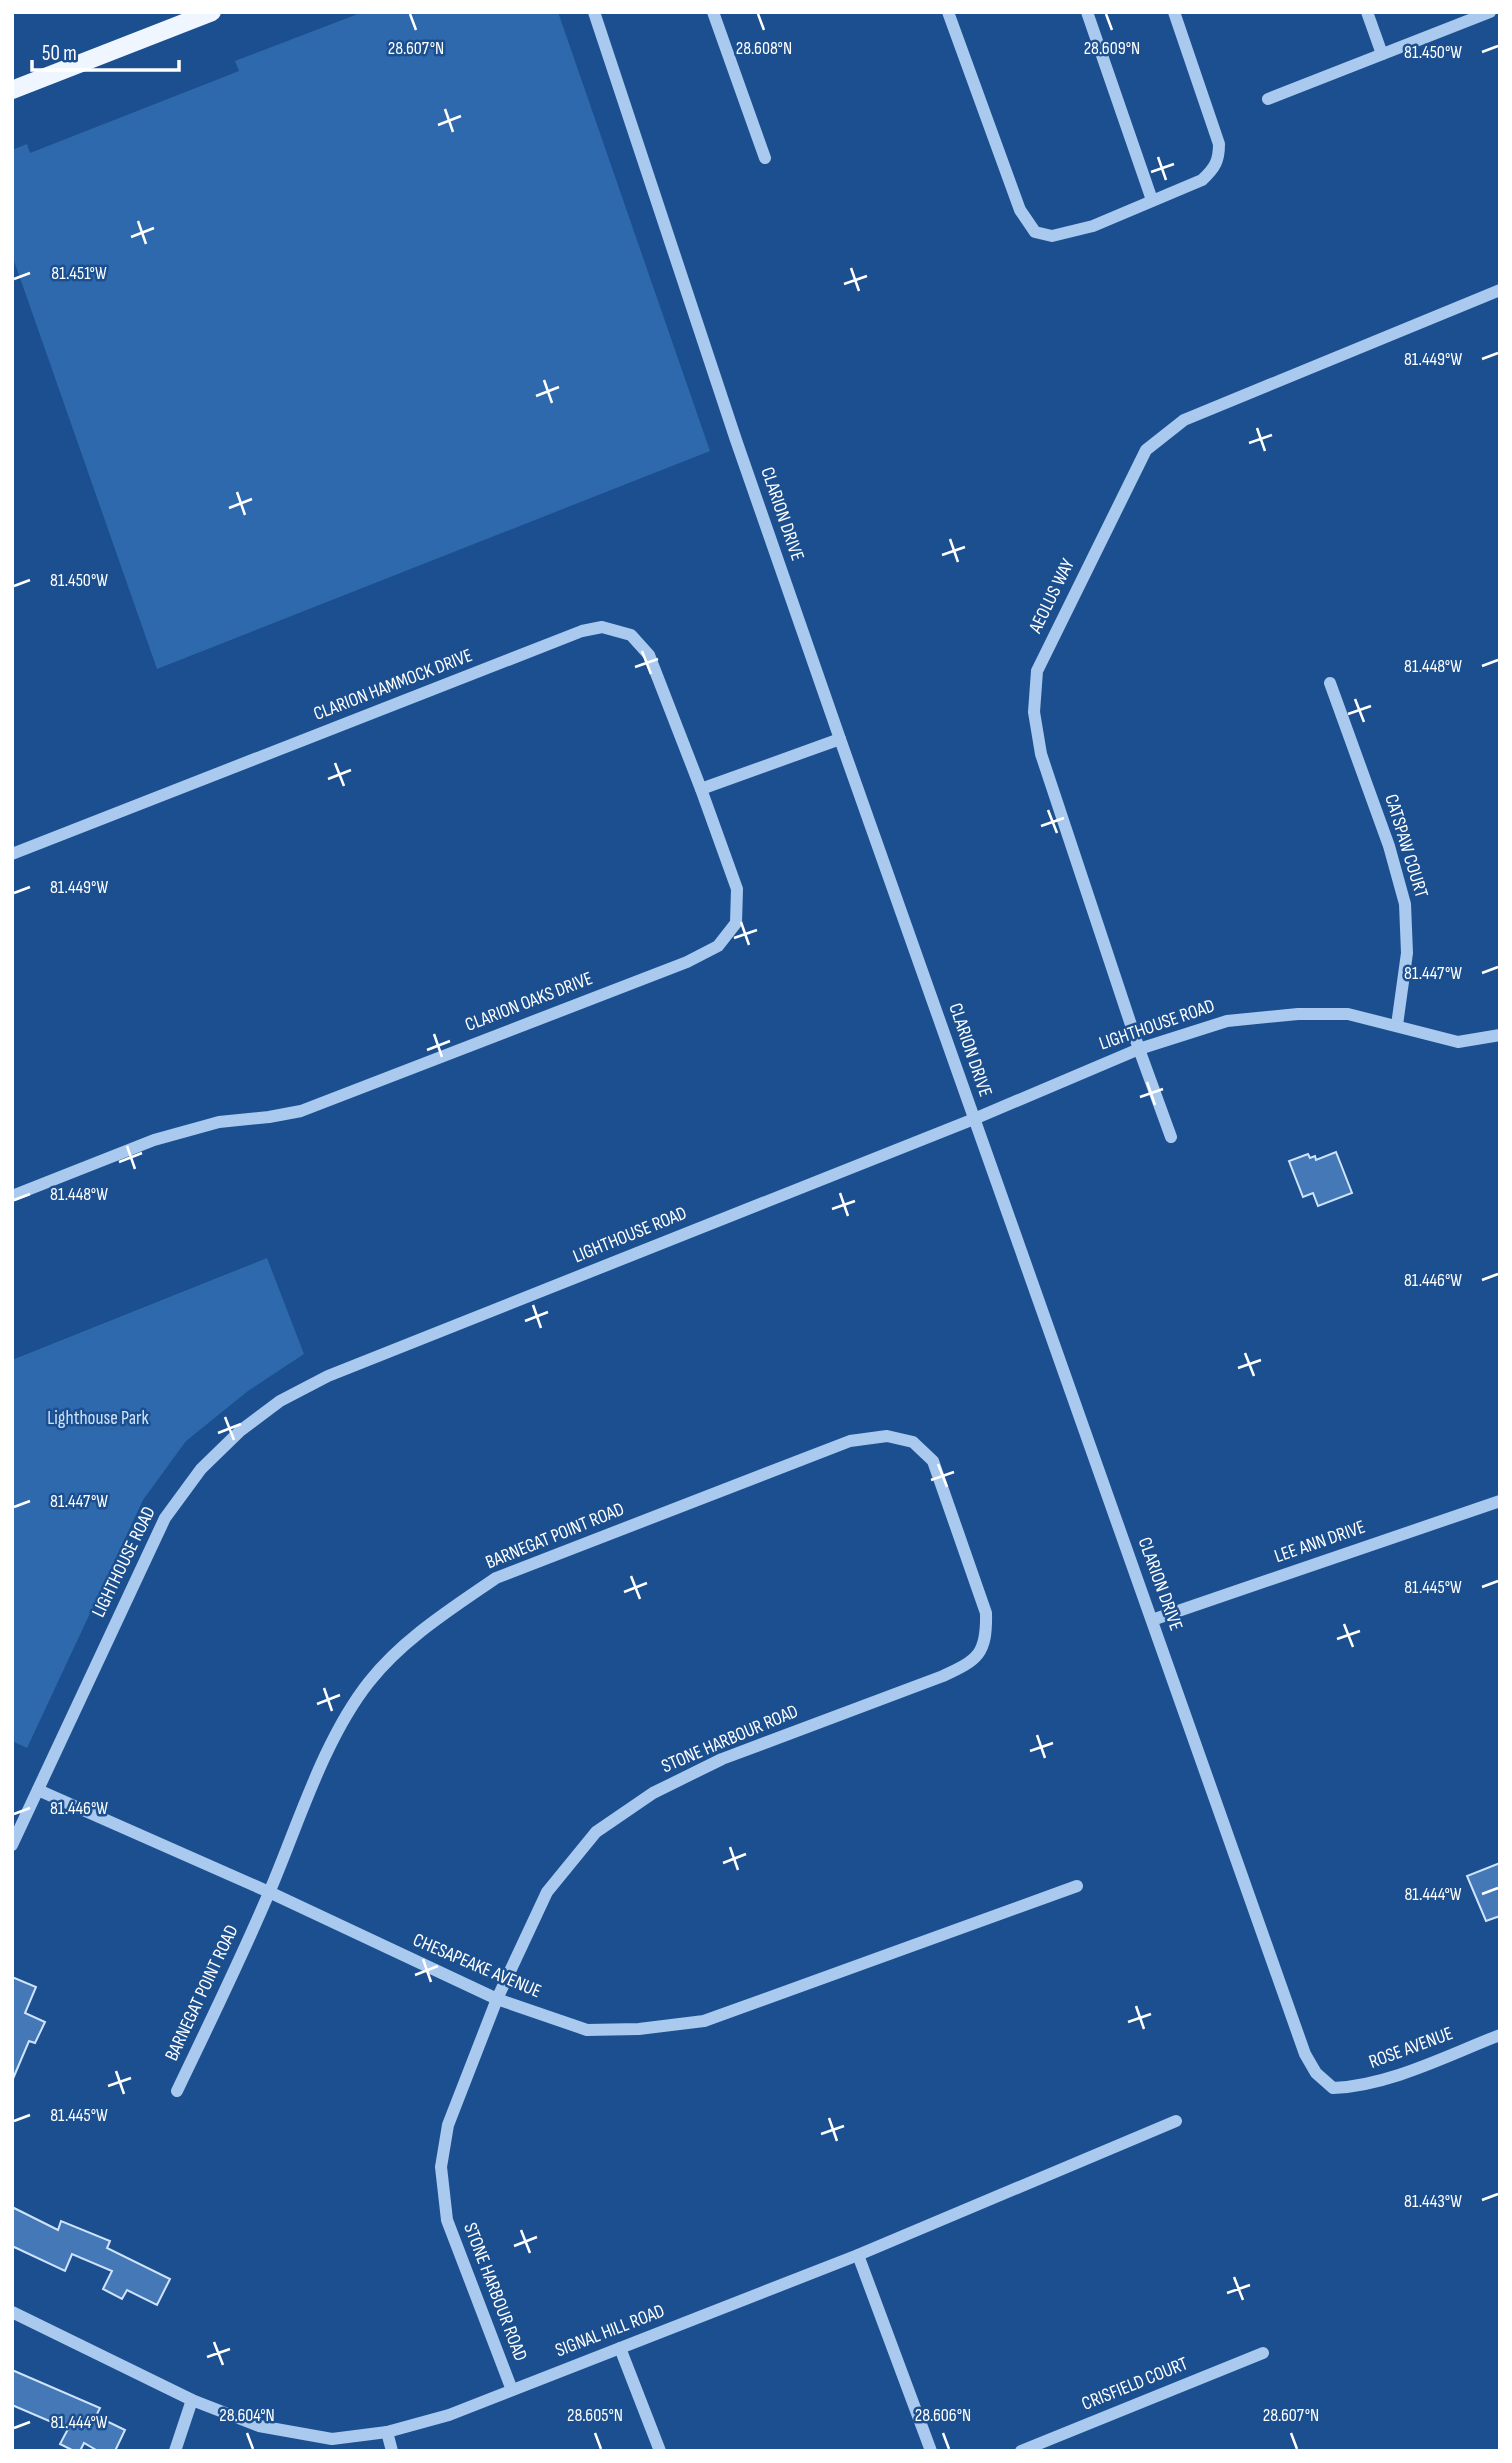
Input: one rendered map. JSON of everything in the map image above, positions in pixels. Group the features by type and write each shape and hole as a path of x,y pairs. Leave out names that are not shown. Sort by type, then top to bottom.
{"main road":[{"path":"12,90 212,12"}],"street":[{"name":"CLARION DRIVE","path":"594,12 736,439 840,739 1306,2054 1316,2073 1333,2088"},
{"path":"713,12 765,158"},
{"path":"948,12 1020,210 1035,232 1052,236 1093,226 1202,180 1213,170 1219,159 1219,144 1174,12"},
{"path":"1087,12 1152,200"},
{"path":"1367,12 1382,54"},
{"path":"1268,99 1490,12"},
{"name":"AEOLUS WAY","path":"1171,1138 1041,754 1034,712 1037,671 1146,450 1184,420 1500,290"},
{"name":"CLARION HAMMOCK DRIVE","path":"12,854 582,631 602,627 631,635 649,655 701,789"},
{"name":"CATSPAW COURT","path":"1330,683 1389,846 1405,904 1407,953 1396,1025"},
{"path":"701,789 840,739"},
{"name":"CLARION OAKS DRIVE","path":"12,1196 154,1140 219,1122 301,1111 687,962 718,946 736,923 737,889 701,789"},
{"name":"LIGHTHOUSE ROAD","path":"12,1845 164,1518 201,1469 240,1432 280,1401 328,1376 974,1119 1139,1049 1227,1021 1298,1014 1348,1014 1458,1042 1500,1035"},
{"name":"STONE HARBOUR ROAD","path":"512,2390 447,2220 440,2167 448,2125 497,1999 547,1892 596,1832 653,1793 722,1759 972,1663 986,1637 986,1613 933,1461 913,1442 887,1436 850,1441"},
{"name":"BARNEGAT POINT ROAD","path":"177,2091 270,1892 335,1734 369,1682 403,1646 496,1578 850,1441"},
{"name":"LEE ANN DRIVE","path":"1152,1620 1500,1501"},
{"name":"CHESAPEAKE AVENUE","path":"38,1790 270,1892 497,1999 587,2030 639,2029 704,2021 1077,1886"},
{"name":"ROSE AVENUE","path":"1333,2088 1377,2082 1500,2035"},
{"name":"SIGNAL HILL ROAD","path":"12,2312 192,2400 259,2426 332,2439 387,2432 449,2414 858,2255 1176,2121"},
{"path":"858,2255 931,2451"},
{"path":"620,2348 660,2451"},
{"name":"CRISFIELD COURT","path":"1021,2451 1263,2353"},
{"path":"175,2451 192,2400"},
{"path":"387,2432 392,2451"}],"green space":[{"path":"363,12 558,12 710,451 157,669 12,255 12,150 27,144 30,153 239,71 235,61"},
{"name":"Lighthouse Park","path":"267,1258 304,1354 248,1391 186,1441 143,1500 27,1748 12,1741 12,1360"}],"building":[{"path":"1336,1152 1352,1193 1318,1206 1313,1193 1303,1197 1289,1161 1308,1154 1310,1158 1315,1156 1316,1160"},
{"path":"1500,1863 1500,1916 1486,1921 1467,1876"},
{"path":"12,1977 36,1987 25,2013 45,2022 35,2043 29,2041 12,2081"},
{"path":"12,2207 58,2230 61,2221 110,2241 107,2248 170,2279 157,2305 127,2290 122,2299 103,2289 112,2271 72,2254 65,2271 12,2246"},
{"path":"12,2370 100,2408 96,2416 125,2430 115,2451 98,2451 84,2443 80,2451 74,2451 60,2444 68,2429 12,2405"}]}
